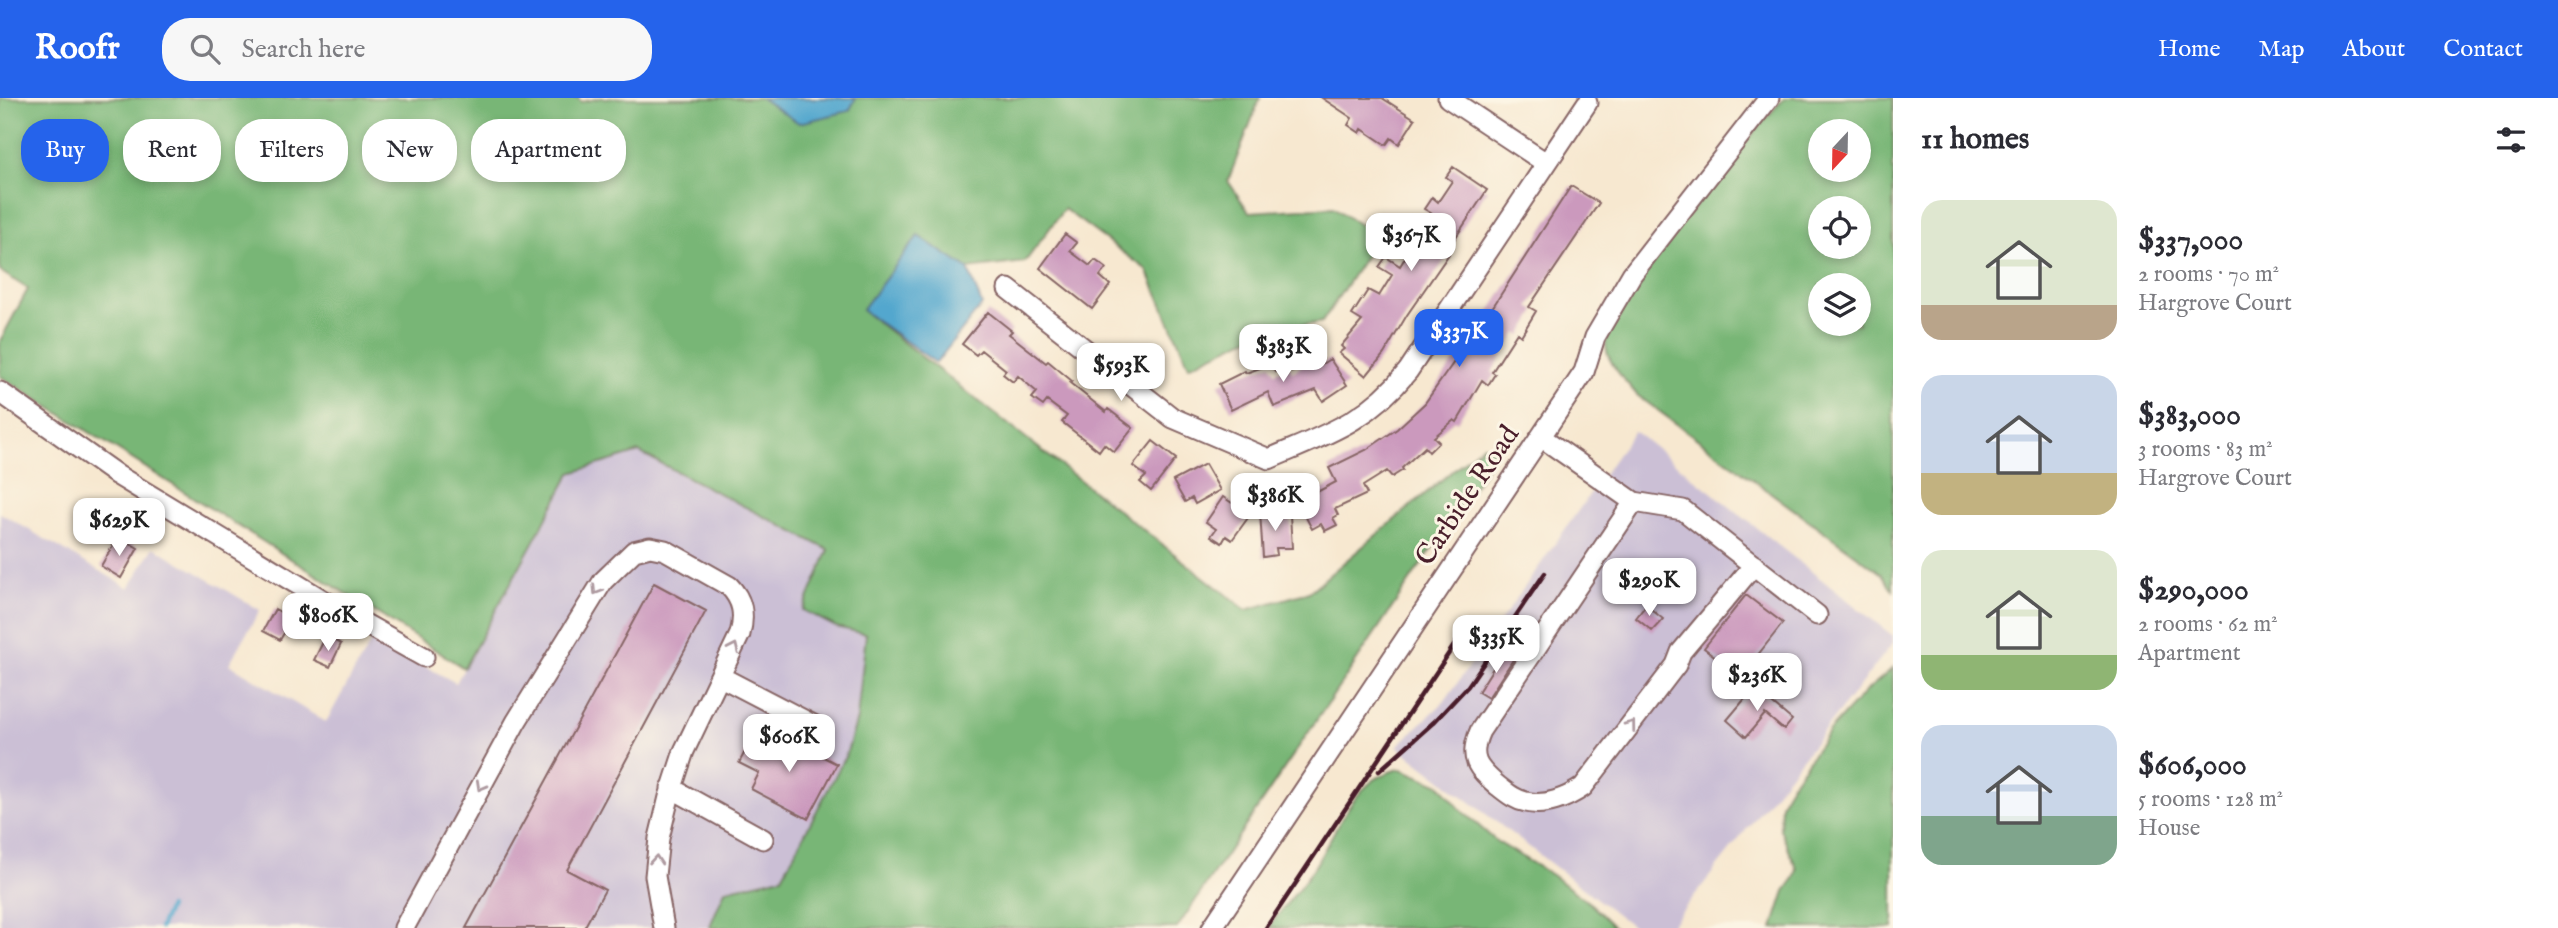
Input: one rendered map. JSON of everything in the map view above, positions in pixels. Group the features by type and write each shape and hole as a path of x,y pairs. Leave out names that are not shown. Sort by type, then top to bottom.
{"street":[{"name":"Carbide Road","path":"1212,928 1584,372 1595,337 1632,274 1769,98"},
{"path":"1459,101 1546,163"},
{"path":"1008,289 1173,418 1269,459 1338,430 1366,414 1389,394 1408,371 1587,103"},
{"path":"0,392 117,475 424,657"},
{"path":"1541,437 1634,502 1683,510 1817,615"},
{"path":"1634,502 1480,731 1474,755 1480,771 1511,796 1527,803 1556,801 1571,796 1590,779 1676,665 1681,652 1754,565"},
{"path":"404,928 516,722 603,581 634,551 650,547 665,550 729,586 736,593 743,613 740,634 684,751 671,788 659,838 655,876 664,928"},
{"path":"721,677 819,728"},
{"path":"671,788 763,839"}],"shaded area":[{"path":"1634,431 1893,636 1893,643 1669,928 1635,928 1397,746 1444,702"},
{"path":"639,452 830,550 836,627 866,634 857,719 846,755 782,877 725,890 711,928 0,928 0,513 129,588 154,547 260,610 229,664 326,722 373,638 456,683 571,473"}],"green space":[{"path":"0,98 578,98 581,102 601,98 761,98 799,123 849,111 856,98 1260,98 1228,181 1249,212 1333,207 1378,237 1322,322 1257,334 1189,366 1147,270 1064,209 1025,262 968,269 918,236 862,310 1246,610 1309,592 1483,445 1496,453 1177,928 711,928 725,890 782,877 846,755 857,719 866,634 836,627 803,610 829,550 639,452 571,473 464,668 0,376 0,341 28,289 0,271"},
{"path":"1784,98 1893,98 1893,590 1882,574 1637,395 1616,370 1608,355 1606,340 1615,314 1633,286 1726,166"},
{"path":"1893,668 1893,928 1773,928 1785,891 1797,869 1780,829 1781,804 1788,789 1830,730 1864,693"},
{"path":"1402,769 1440,785 1461,810 1496,841 1552,875 1592,905 1615,928 1269,928 1310,874 1360,793 1386,773"}],"water":[{"path":"761,98 856,98 849,111 799,123"},
{"path":"918,236 968,269 982,305 936,363 862,310"}],"building":[{"path":"1322,98 1382,98 1415,119 1399,144 1391,138 1386,145 1362,129 1360,133 1348,125 1352,118"},
{"path":"1453,167 1487,190 1384,354 1366,376 1339,353 1344,349 1341,346 1362,321 1352,315 1368,290 1379,296 1392,275 1379,267 1386,257 1400,266 1413,245 1407,241 1414,231 1418,233 1431,213 1424,209 1432,197 1438,202 1452,181 1446,177"},
{"path":"1571,186 1599,203 1529,307 1536,311 1521,336 1517,333 1492,372 1495,374 1488,385 1482,380 1457,422 1454,420 1434,437 1439,442 1429,452 1425,447 1402,468 1403,470 1392,477 1387,471 1363,486 1367,494 1335,509 1338,515 1333,518 1337,525 1325,531 1321,524 1312,529 1298,502 1336,482 1329,468 1366,450 1397,429 1425,403 1461,352 1463,353"},
{"path":"1065,234 1077,243 1070,251 1090,266 1095,260 1106,268 1100,276 1110,285 1092,309 1040,268"},
{"path":"988,312 1012,331 1009,334 1046,363 1048,361 1106,412 1108,409 1133,428 1114,452 1104,444 1099,451 1062,422 1067,416 1047,401 1043,406 1032,398 1037,392 1018,376 1013,382 1003,374 1006,370 981,350 976,355 962,344"},
{"path":"1312,359 1317,367 1330,359 1347,385 1323,401 1316,390 1274,407 1268,392 1231,410 1219,384 1245,371 1246,373 1271,364 1275,372 1290,366 1292,372"},
{"path":"1153,441 1176,459 1151,491 1140,482 1146,476 1133,466"},
{"path":"1205,464 1220,490 1195,504 1192,498 1185,502 1173,481"},
{"path":"1223,497 1250,515 1232,540 1226,536 1222,543 1211,536 1216,529 1206,522"},
{"path":"1273,511 1273,516 1290,515 1292,548 1276,548 1277,555 1263,557 1260,512"},
{"path":"116,540 124,544 126,541 138,548 121,578 101,566"},
{"path":"654,583 706,611 567,870 605,890 584,928 466,928"},
{"path":"1746,595 1783,623 1741,676 1704,648"},
{"path":"1646,605 1663,619 1652,631 1636,618"},
{"path":"275,609 291,621 280,640 263,631"},
{"path":"329,638 341,644 330,667 314,660 323,642 326,644"},
{"path":"1504,651 1514,658 1488,698 1478,692"},
{"path":"1754,688 1792,720 1784,730 1765,714 1746,737 1727,720"},
{"path":"783,736 837,764 808,819 751,789 759,773 739,763 751,740 774,752"}],"waterway":[{"path":"160,928 169,907"}],"railway":[{"path":"1379,771 1435,721 1468,686 1545,573"},
{"path":"1266,928 1457,641"}]}
